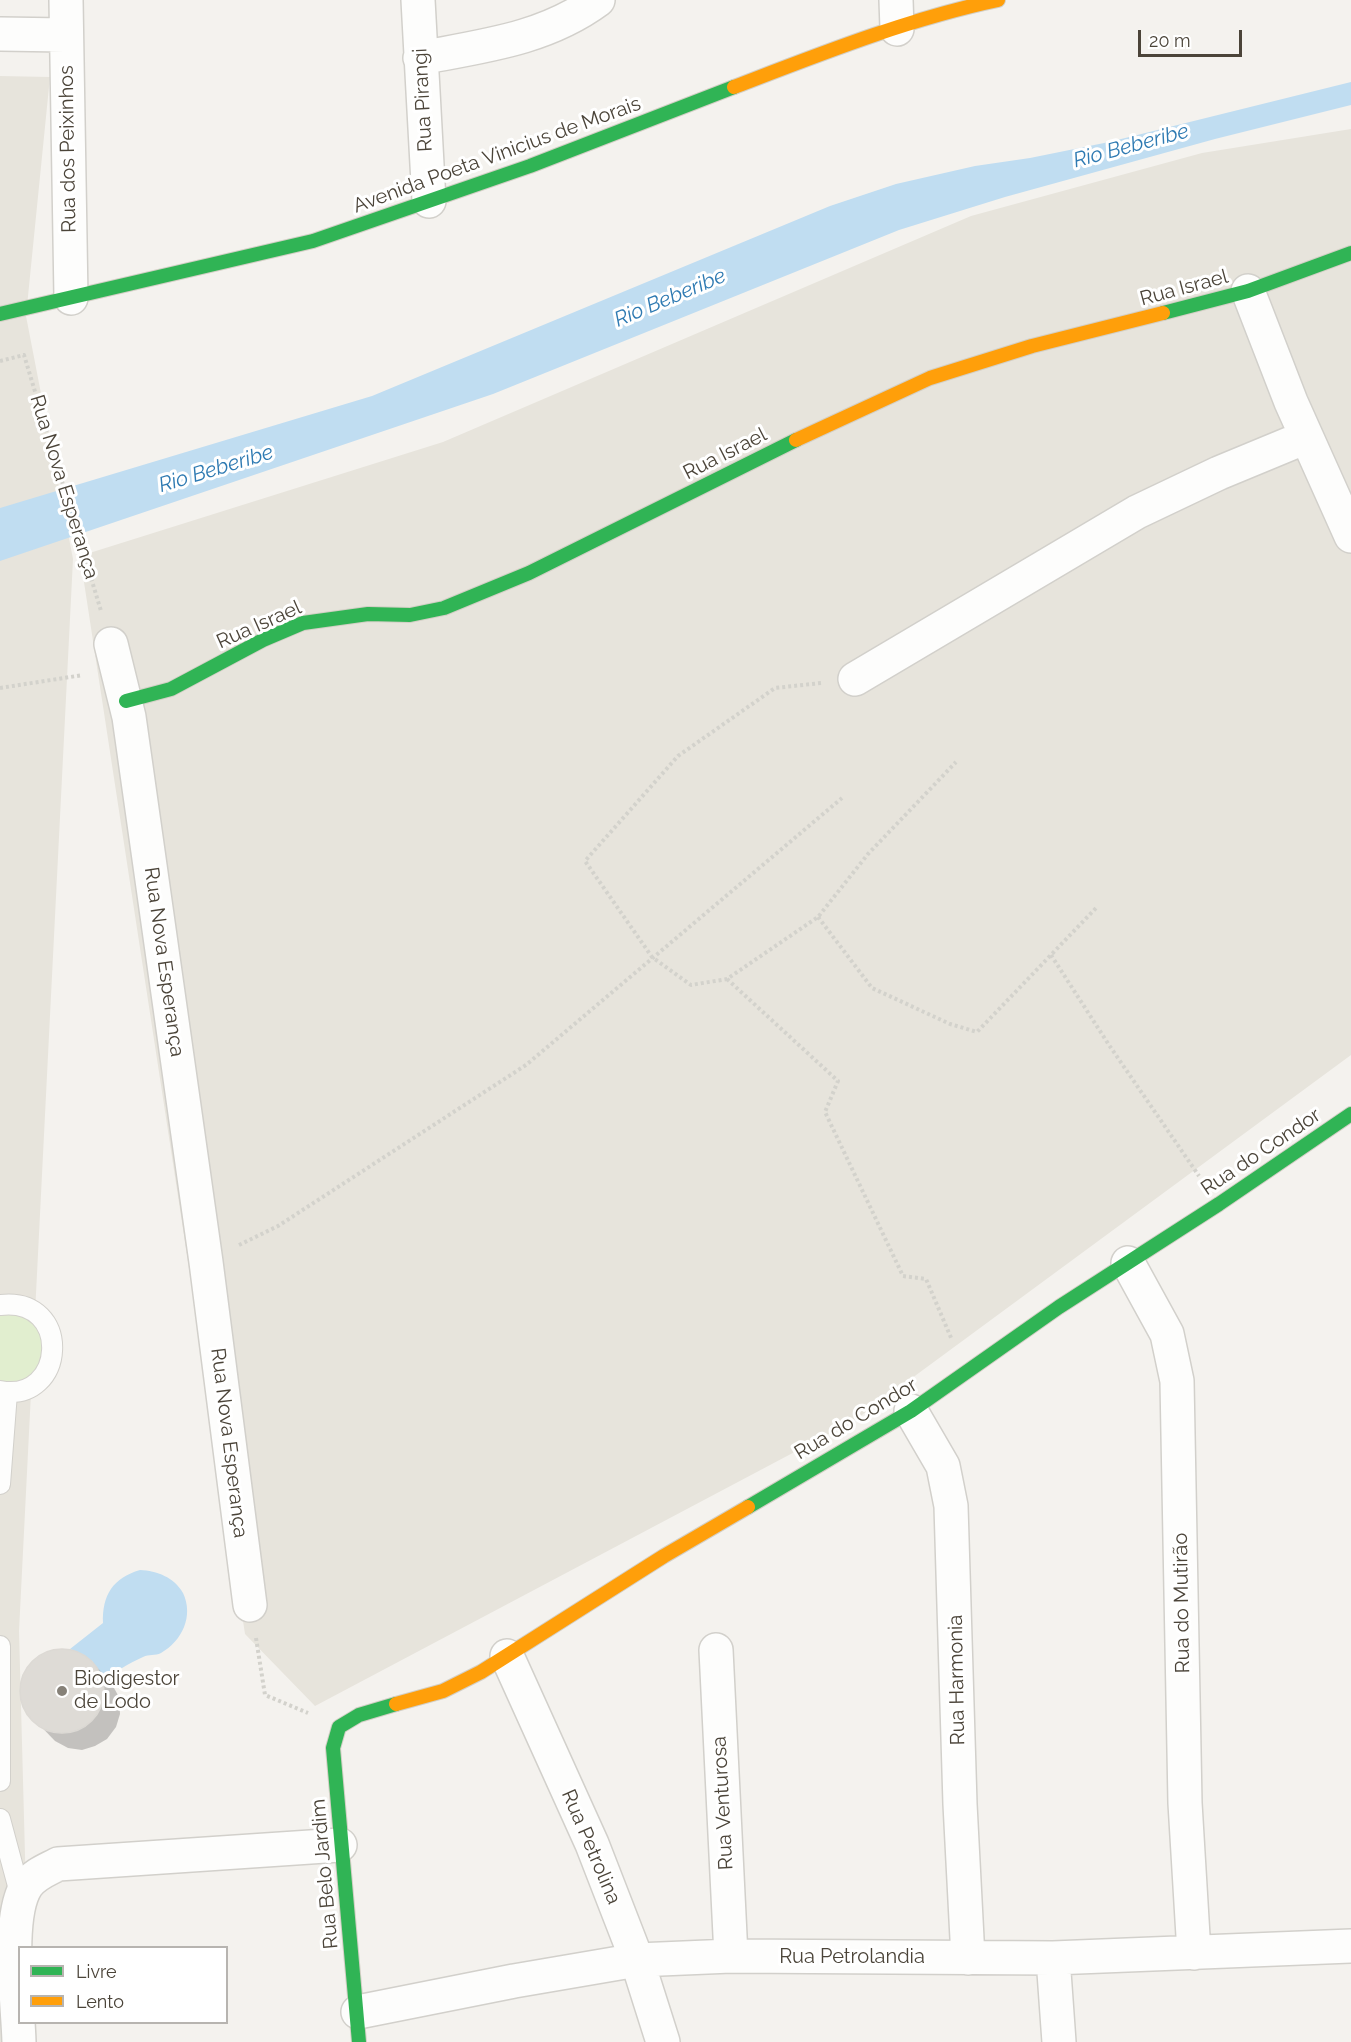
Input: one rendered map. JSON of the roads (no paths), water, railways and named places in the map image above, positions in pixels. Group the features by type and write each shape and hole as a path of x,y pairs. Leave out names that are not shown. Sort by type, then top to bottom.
{"street":[{"name":"Rua dos Peixinhos","path":"66,0 71,298"},
{"name":"Rua Pirangi","path":"418,0 429,201"},
{"path":"420,58 540,33 575,17 598,0"},
{"name":"Avenida Poeta Vinicius de Morais","path":"0,314 313,241 530,166 823,53 896,14 998,0"},
{"path":"0,34 65,35"},
{"name":"Rua Israel","path":"126,701 171,690 264,640 303,623 368,614 410,615 444,608 529,573 798,439 930,378 1021,349 1248,291 1351,253"},
{"path":"1248,291 1306,437 1351,536"},
{"path":"855,679 1137,512 1219,472 1306,437"},
{"name":"Rua Nova Esperança","path":"115,656 126,701 206,1262 250,1605"},
{"name":"Rua do Condor","path":"339,1727 359,1716 443,1691 507,1656 664,1557 911,1411 1059,1307 1219,1204 1351,1114"},
{"name":"Rua do Mutirão","path":"1128,1263 1167,1334 1177,1381 1185,1803 1194,1953"},
{"name":"Rua Harmonia","path":"911,1411 943,1466 951,1506 960,1804 968,1958"},
{"name":"Rua Venturosa","path":"716,1650 730,1956"},
{"name":"Rua Petrolina","path":"507,1656 592,1844 637,1960 663,2042"},
{"name":"Rua Belo Jardim","path":"339,1727 333,1748 358,2027"},
{"path":"18,2011 15,1917 28,1884 40,1873 58,1864 340,1845"},
{"name":"Rua Petrolandia","path":"358,2027 514,1981 637,1960 730,1956 1053,1958 1351,1946"},
{"path":"1053,1958 1059,2042"},
{"path":"18,2024 19,2042"}],"lane":[{"path":"0,1305 12,1303 25,1306 37,1314 47,1324 54,1351 44,1377 21,1392 3,1392 0,1484"},
{"path":"0,1647 0,1780"},
{"path":"0,1819 21,1897"}],"water":[{"name":"Rio Beberibe","path":"1351,82 1351,105 1215,139 1005,197 899,230 493,394 0,561 0,508 372,396 830,206 896,184 975,166 1030,158 1109,142"},
{"name":"Biodigestor de Lodo","path":"140,1570 164,1576 179,1587 183,1593 187,1610 184,1627 175,1642 161,1653 143,1657 102,1679 92,1661 70,1649 103,1623 107,1596 116,1583"}],"place":[{"name":"Biodigestor de Lodo","path":"62,1691"}]}
